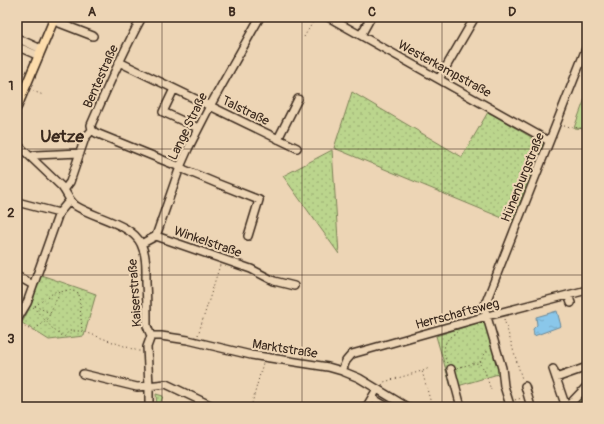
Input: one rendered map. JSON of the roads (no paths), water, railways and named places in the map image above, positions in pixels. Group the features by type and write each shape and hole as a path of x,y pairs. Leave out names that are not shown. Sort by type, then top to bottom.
{"main road":[{"path":"19,109 25,87 55,19"}],"street":[{"name":"Bentestraße","path":"64,190 70,182 86,138 92,130 91,124 130,38 142,17"},
{"name":"Lange Straße","path":"156,236 180,167 198,128 260,17"},
{"name":"Westerkampstraße","path":"328,17 549,141"},
{"path":"361,35 371,17"},
{"path":"440,79 475,17"},
{"path":"55,19 92,36"},
{"path":"17,38 40,52"},
{"name":"Hünenburgstraße","path":"486,316 484,307 587,46"},
{"path":"23,49 40,52"},
{"name":"Talstraße","path":"119,62 296,148"},
{"path":"174,89 163,112 198,128"},
{"path":"278,139 298,99"},
{"path":"92,130 96,133 259,200 248,236"},
{"name":"Kaiserstraße","path":"17,144 64,190 76,206 129,230 136,236 141,244 146,261 147,326 151,336 147,347 149,407"},
{"path":"30,157 35,155 80,153"},
{"path":"17,321 27,304 59,213 70,200"},
{"path":"17,202 59,213"},
{"path":"141,244 156,236"},
{"name":"Winkelstraße","path":"156,236 251,269 274,281 294,286"},
{"path":"17,276 33,285"},
{"name":"Herrschaftsweg","path":"342,371 346,361 352,354 486,316 587,290"},
{"path":"568,295 570,303"},
{"path":"486,316 497,348 502,368 504,386 509,402"},
{"name":"Marktstraße","path":"151,336 161,336 196,342 251,355 317,365 342,371 359,378 407,407"},
{"path":"556,378 587,366"},
{"path":"451,369 461,407"},
{"path":"553,369 566,407 587,386"},
{"path":"83,374 137,388 166,384 214,407"},
{"path":"525,386 531,407"},
{"path":"366,407 378,389"},
{"path":"372,398 387,407"}],"water":[{"path":"557,311 561,326 534,336 533,329 537,325 536,317"}],"district":[{"name":"Uetze","path":"62,136"}]}
